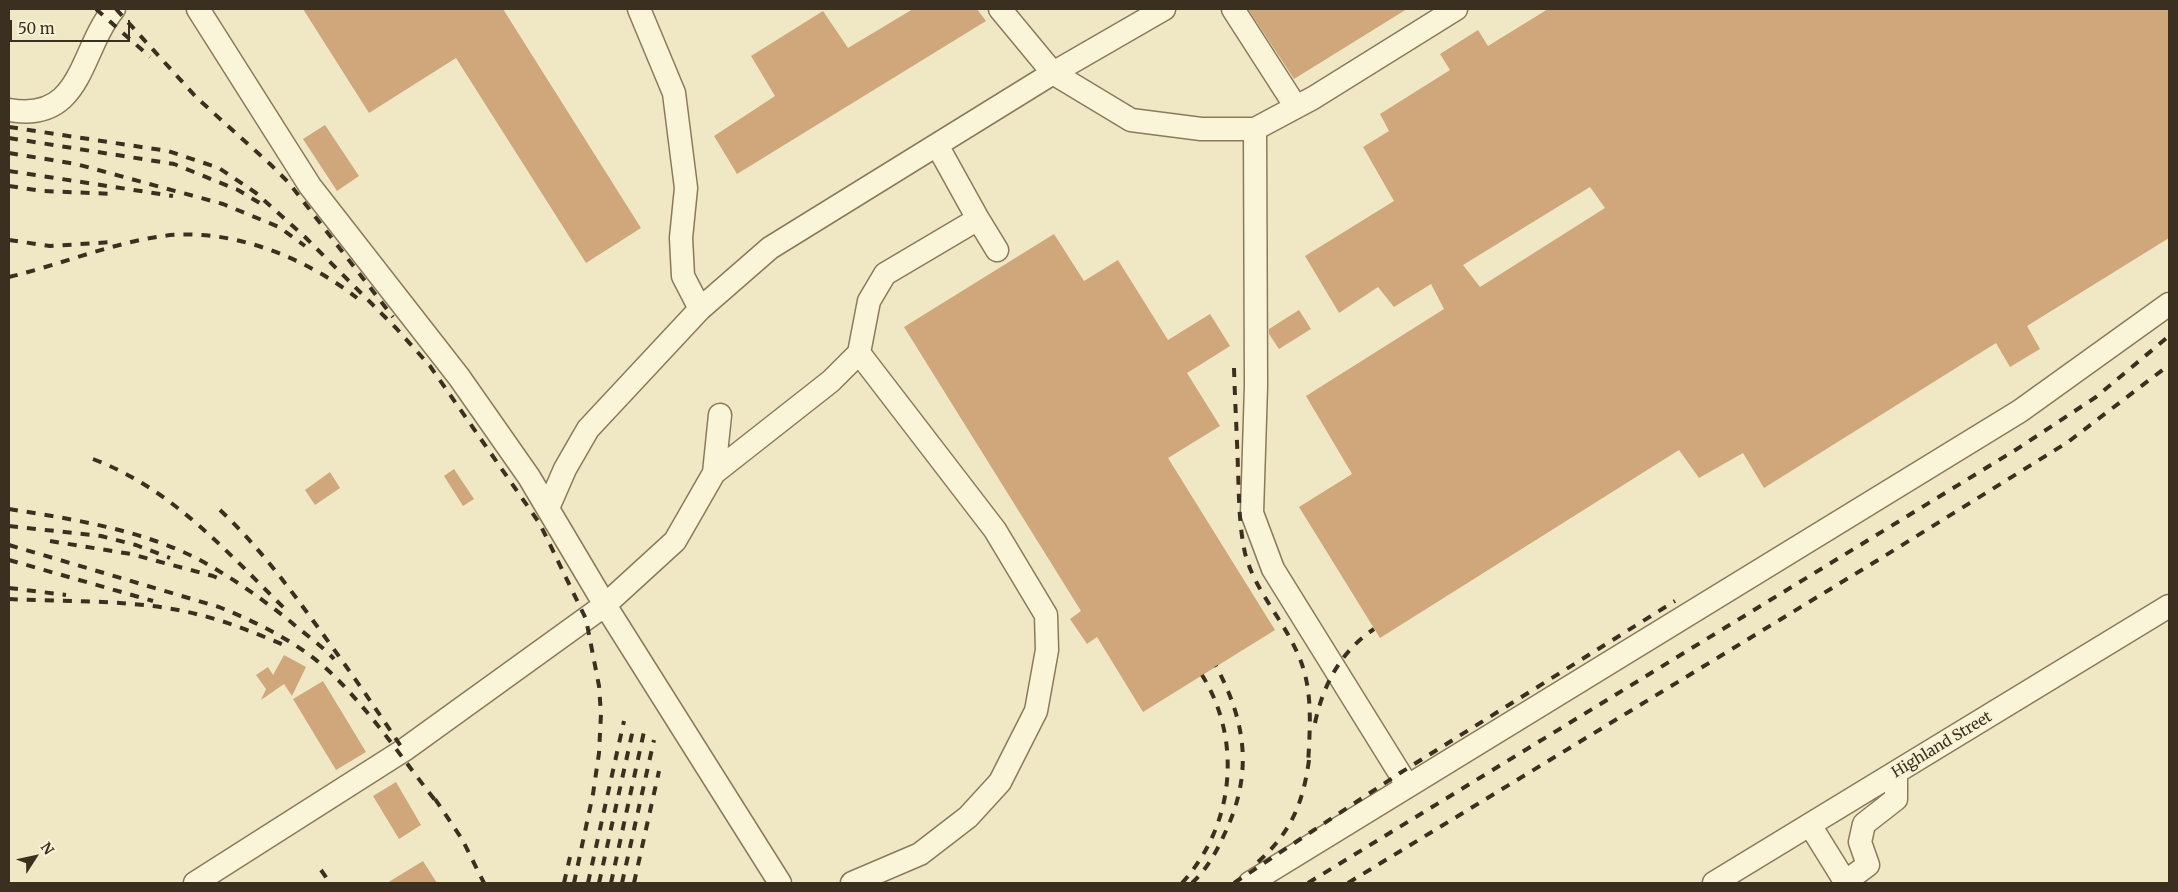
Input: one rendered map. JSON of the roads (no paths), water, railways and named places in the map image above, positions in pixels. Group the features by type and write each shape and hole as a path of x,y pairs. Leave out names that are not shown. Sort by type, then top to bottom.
{"street":[{"path":"9,110 25,113 44,109 53,106 66,96 106,18 114,9"},
{"path":"198,9 310,186 459,377 529,477 605,605 780,883"},
{"path":"1000,9 1053,73 1131,120 1201,129 1255,129 1296,107 1456,9"},
{"path":"548,508 565,469 588,428 700,309 770,248 1053,73 1164,9"},
{"path":"1233,9 1296,107"},
{"path":"645,10 674,93 686,188 681,238 684,276 700,309"},
{"path":"1255,129 1256,386 1252,513 1273,569 1408,785"},
{"path":"937,145 978,219 998,250"},
{"path":"195,883 404,750 605,605 674,541 714,473 831,381 859,353 869,301 885,274 978,219"},
{"path":"1250,883 2020,411 2169,304"},
{"path":"852,883 920,854 968,817 1000,782 1036,712 1047,650 1046,615 995,530 859,353"},
{"path":"714,473 720,415"},
{"name":"Highland Street","path":"1714,883 2169,606"},
{"path":"1810,825 1845,882 1868,865 1860,842 1864,824 1896,799 1896,773"}],"railway":[{"path":"96,9 150,57"},
{"path":"116,9 197,98 289,183 393,317"},
{"path":"9,127 168,151 219,168 256,193 305,237 396,328 430,366 540,524 586,619 599,686 601,714 599,753 593,794 574,883"},
{"path":"9,138 174,164 238,190 263,205"},
{"path":"9,153 76,164 223,204 279,227 305,246"},
{"path":"9,171 173,196"},
{"path":"9,186 42,191 115,194"},
{"path":"9,277 144,239 188,234 214,236 265,248 314,270 357,298"},
{"path":"9,240 50,246 113,242"},
{"path":"1308,883 2017,449 2096,397 2169,336"},
{"path":"1348,883 2068,442 2169,365"},
{"path":"1234,368 1240,522 1243,543 1249,566 1255,579 1290,638 1302,664 1310,706 1308,765"},
{"path":"93,459 148,487 173,504 218,543 284,608"},
{"path":"9,509 81,521 128,532 196,558 268,604 334,659"},
{"path":"220,510 258,550 292,592 404,751"},
{"path":"9,526 101,536 136,545 170,558"},
{"path":"50,541 131,554 222,580"},
{"path":"9,545 219,607 279,635 320,663 347,689 438,804"},
{"path":"9,560 153,601"},
{"path":"9,588 66,595"},
{"path":"9,599 129,604 177,610 222,621 286,646"},
{"path":"1234,883 1400,773 1675,601"},
{"path":"1315,723 1323,695 1335,670 1352,648 1374,629"},
{"path":"1192,883 1202,873 1224,835 1233,813 1242,770 1240,729 1234,708 1216,666"},
{"path":"1182,883 1199,860 1213,836 1222,810 1227,782 1227,755 1223,727 1215,701 1202,675"},
{"path":"588,883 624,721"},
{"path":"599,883 634,725"},
{"path":"611,883 645,727"},
{"path":"622,883 654,740"},
{"path":"1258,862 1279,840 1294,816 1303,790 1309,760"},
{"path":"634,883 659,771"},
{"path":"435,799 462,839 484,883"},
{"path":"564,883 570,857"},
{"path":"321,870 330,883"}]}
